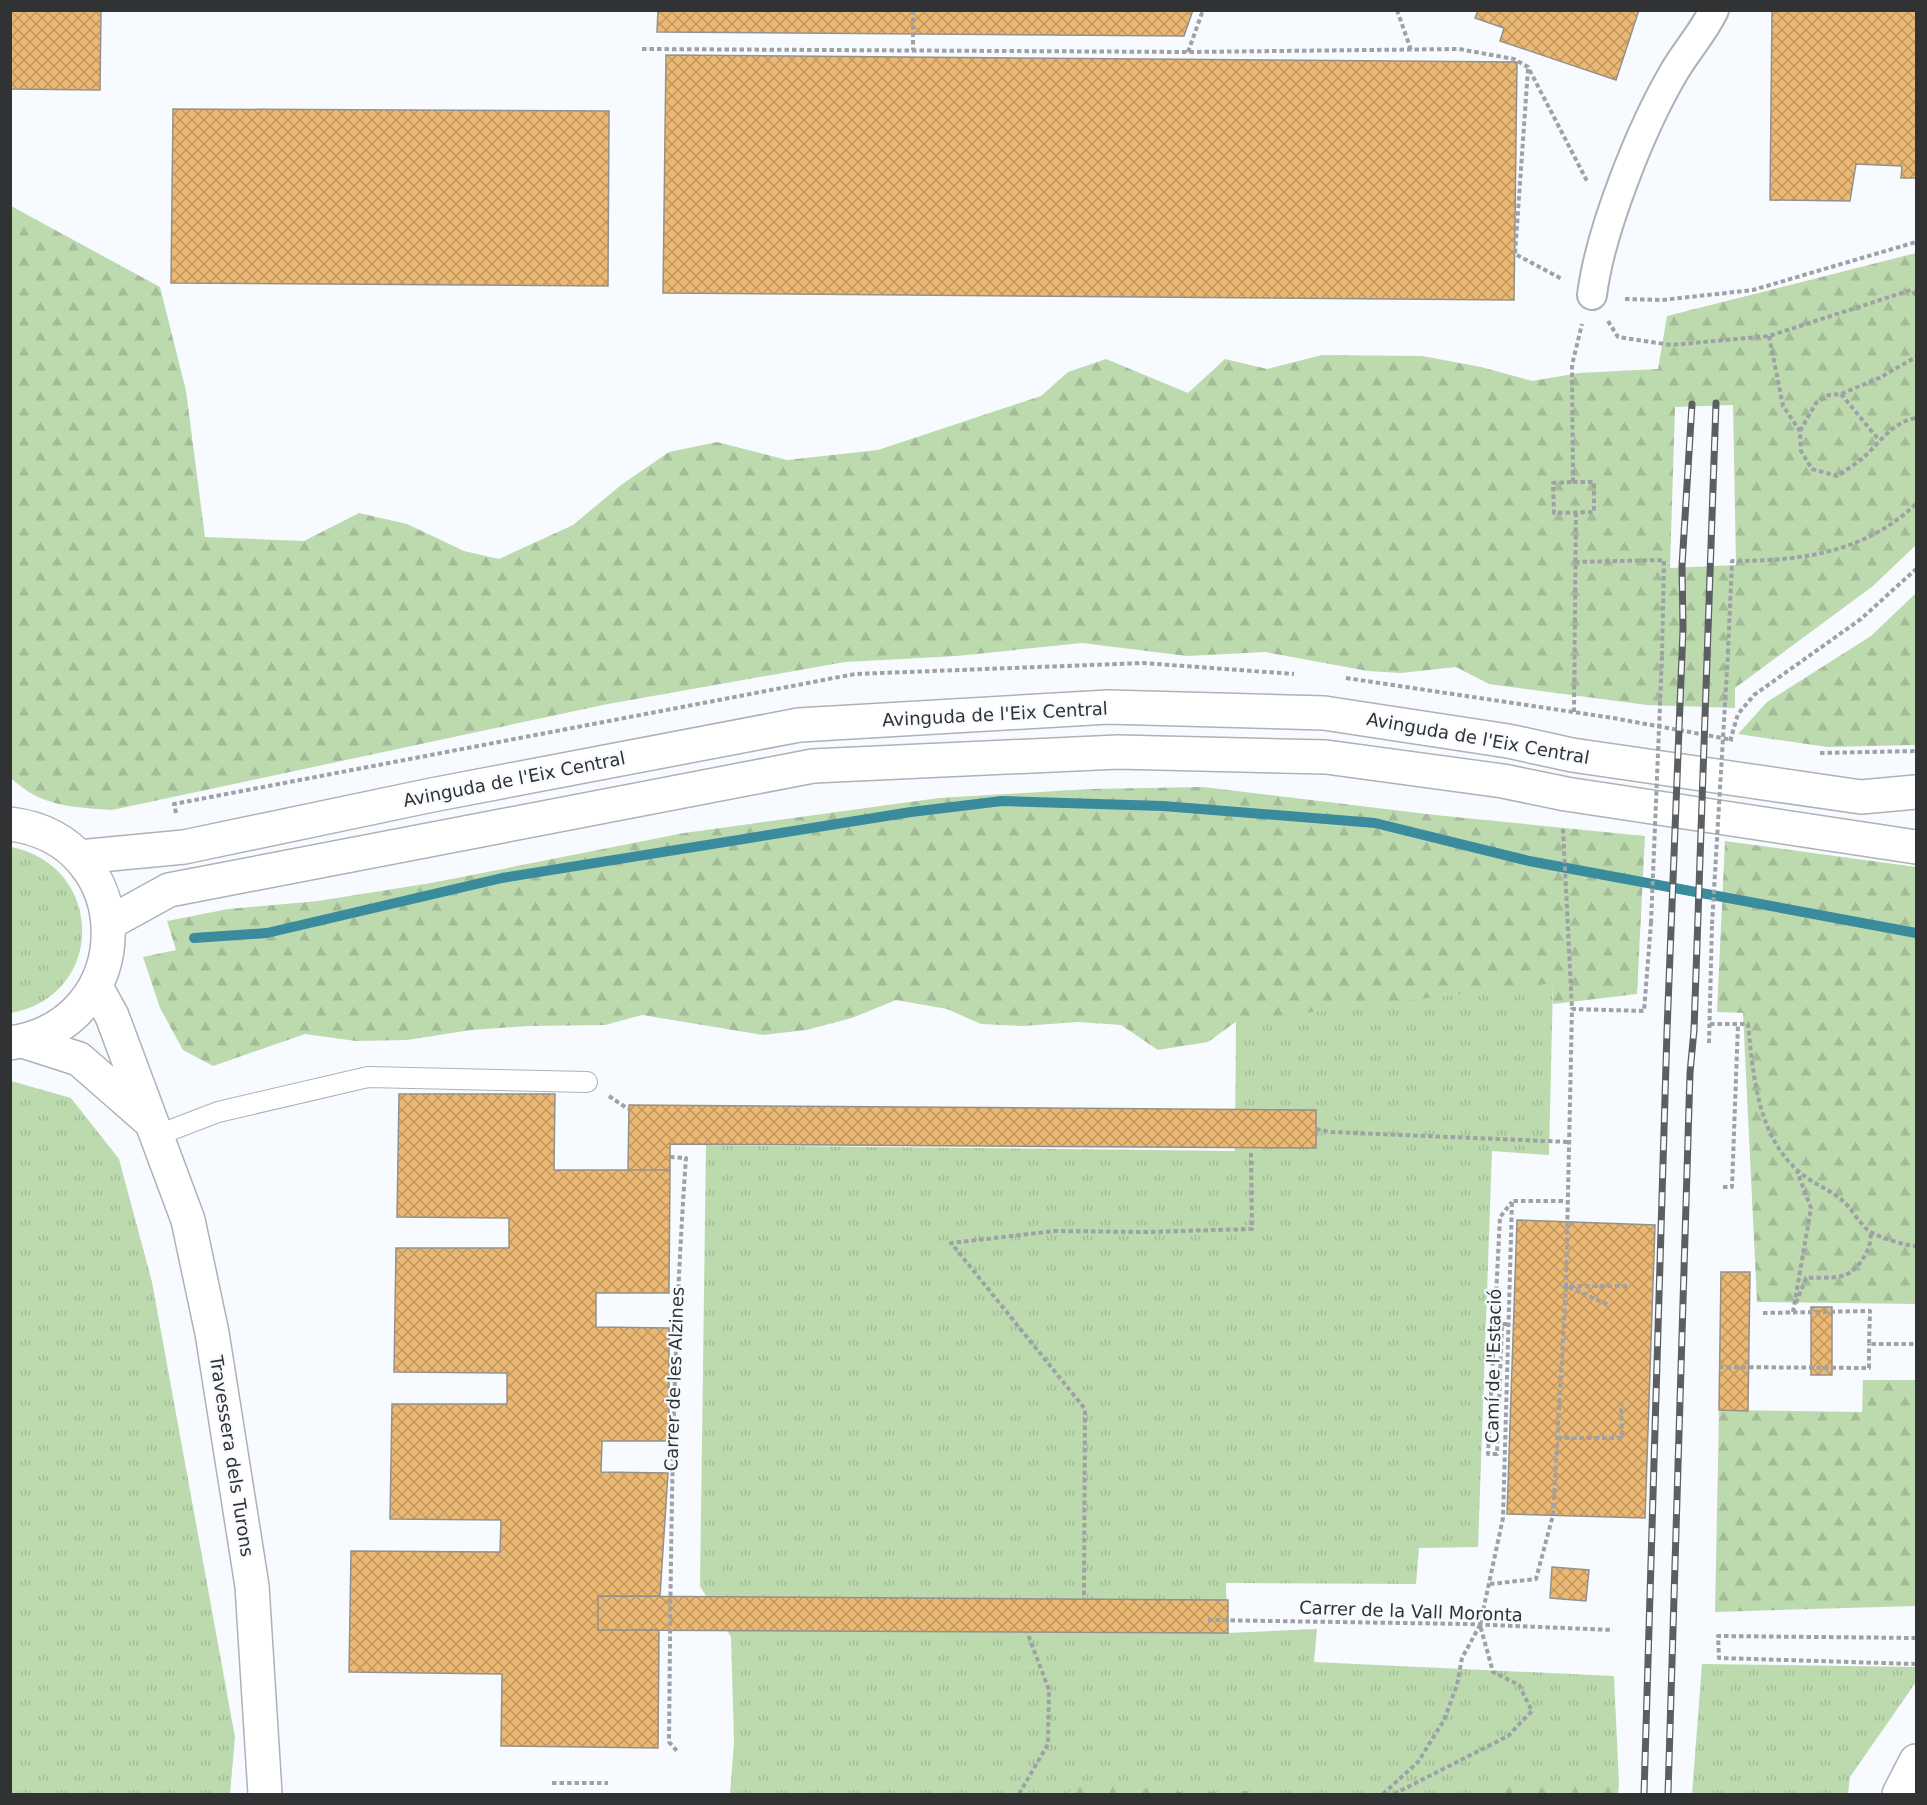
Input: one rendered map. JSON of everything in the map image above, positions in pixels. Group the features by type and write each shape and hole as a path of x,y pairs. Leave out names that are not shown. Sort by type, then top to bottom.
{"street":[{"path":"1592,295 1594,274 1610,224 1646,129 1674,72 1714,10"},
{"name":"Avinguda de l'Eix Central","path":"79,857 183,847 432,795 799,725 1108,707 1324,713 1508,741 1572,754 1861,797 1917,792"},
{"path":"109,923 169,890 813,766 1118,752 1326,757 1503,781 1566,794 1917,847"},
{"path":"10,824 46,833 79,857 100,888 109,923 107,956 96,987 82,1006 65,1022 45,1034 17,1042"},
{"name":"Travessera dels Turons","path":"96,987 112,1016 188,1220 212,1333 252,1586 265,1794"},
{"name":"Travessera dels Turons","path":"17,1042 79,1059 156,1130"},
{"path":"1899,1794 1917,1761"}],"lane":[{"path":"156,1130 218,1112 368,1077 587,1082"}],"path":[{"path":"913,10 913,50"},
{"path":"1188,52 1203,10"},
{"path":"1397,10 1411,50"},
{"path":"642,49 1188,52 1459,49 1514,58 1528,67 1610,224"},
{"path":"1528,67 1515,254 1592,295 1622,299 1662,300 1753,290 1917,242"},
{"path":"1592,295 1618,337 1671,345 1769,336 1911,290 1917,295"},
{"path":"1574,482 1572,365 1592,295"},
{"path":"1769,336 1783,406 1800,431"},
{"path":"1917,357 1879,378 1841,394 1829,395 1816,403 1800,431 1800,451 1812,469 1837,476 1864,457 1879,440 1907,419 1917,418"},
{"path":"1841,394 1879,440"},
{"path":"1574,482 1594,482 1594,512 1554,513 1553,483 1574,482"},
{"path":"1709,1043 1712,924 1728,653 1731,561 1831,553 1870,537 1917,504"},
{"path":"1575,513 1574,712 1741,741"},
{"path":"1572,1008 1644,1011 1651,923 1665,560 1575,562"},
{"path":"1738,714 1754,695 1861,620 1917,569"},
{"path":"1816,753 1917,752"},
{"path":"1490,1584 1536,1579 1553,1515 1566,1286 1566,1201 1572,1008 1563,828"},
{"path":"1710,1024 1748,1024 1753,1075 1764,1118 1783,1155 1797,1170 1844,1202 1870,1231 1906,1246 1917,1246"},
{"path":"1722,1187 1732,1187 1738,1024"},
{"path":"1316,1129 1331,1132 1569,1142"},
{"path":"1084,1595 1085,1409 951,1243 1055,1231 1147,1232 1252,1229 1251,1153"},
{"name":"Carrer de les Alzines","path":"670,1157 686,1158 679,1255 671,1477 669,1742 678,1752"},
{"path":"1793,1312 1811,1208 1797,1170"},
{"path":"1507,1324 1502,1324 1497,1454 1488,1454 1500,1217 1512,1202 1566,1201"},
{"name":"Camí de l'Estació","path":"1394,1794 1508,1736 1532,1711 1519,1685 1493,1672 1480,1625 1503,1518 1512,1202"},
{"path":"1793,1312 1806,1278 1846,1275 1864,1258 1871,1237 1870,1231"},
{"path":"1566,1286 1627,1286"},
{"path":"1566,1286 1609,1305"},
{"path":"1719,1367 1869,1368 1870,1311 1763,1313"},
{"path":"1869,1344 1917,1344"},
{"path":"1557,1438 1622,1438 1621,1403"},
{"name":"Carrer de la Vall Moronta","path":"1208,1620 1613,1630"},
{"path":"1383,1794 1418,1762 1444,1720 1457,1685 1462,1658 1480,1625"},
{"path":"1019,1794 1048,1744 1049,1690 1027,1632"},
{"path":"1917,1638 1718,1636 1719,1658 1917,1664"},
{"path":"552,1782 608,1783"}],"green space":[{"path":"11,206 160,287 186,391 205,537 304,541 359,513 407,524 464,551 499,559 573,525 621,485 669,452 717,442 787,460 878,450 1041,396 1068,372 1106,359 1188,393 1225,359 1267,369 1322,355 1422,356 1481,367 1532,381 1579,373 1658,369 1667,316 1916,253 1916,545 1873,586 1735,688 1735,708 1647,705 1489,684 1456,667 1401,673 1368,671 1265,652 1187,656 1082,643 957,656 845,662 608,704 112,810 58,804 34,795 11,778","holes":["1733,405 1736,565 1670,568 1675,407"]},
{"path":"1916,593 1916,745 1827,747 1738,734 1767,702 1871,636"},
{"path":"1203,787 1435,815 1645,836 1637,994 1553,1004 1553,983 1237,1021 1208,1042 1158,1050 1121,1025 1078,1022 1023,1026 981,1024 947,1009 896,1000 852,1018 806,1030 763,1035 642,1015 605,1025 528,1026 471,1030 407,1040 356,1041 305,1034 213,1066 183,1050 160,1008 143,957 176,950 167,921 228,909 318,901 431,883 684,833 939,798 1089,789"},
{"path":"1725,841 1916,867 1916,1304 1757,1302 1743,1013 1717,1012"},
{"path":"11,847 42,859 64,879 78,903 82,931 78,958 64,983 42,1002 11,1013"},
{"path":"1553,982 1549,1155 1492,1151 1478,1547 1419,1548 1416,1584 1226,1583 1227,1633 1317,1629 1314,1662 1614,1676 1619,1784 1602,1794 730,1794 734,1743 731,1637 700,1586 706,1145 1235,1151 1236,1021"},
{"path":"11,1081 71,1098 119,1159 152,1282 235,1737 230,1794 11,1794"},
{"path":"1863,1380 1916,1380 1916,1606 1715,1612 1719,1410 1862,1412"},
{"path":"1702,1664 1916,1667 1916,1682 1850,1777 1848,1794 1692,1794"},
{"path":"1500,1780 1619,1784 1618,1794 1493,1794"},
{"path":"1081,1781 1189,1793 1271,1790 1275,1794 1067,1794"}],"building":[{"path":"10,10 101,10 100,90 10,89"},
{"path":"658,10 1193,10 1184,36 657,32"},
{"path":"1478,10 1639,10 1616,80 1500,41 1504,28 1475,18"},
{"path":"1772,10 1916,10 1916,178 1901,178 1902,166 1856,164 1850,201 1770,200"},
{"path":"666,55 1517,62 1514,300 663,293"},
{"path":"173,109 609,111 608,286 171,283"},
{"path":"399,1094 555,1094 554,1170 670,1170 669,1293 596,1293 596,1327 669,1328 669,1441 602,1441 601,1472 668,1473 660,1596 598,1596 598,1630 659,1630 658,1748 501,1746 502,1674 349,1672 351,1551 500,1552 501,1520 390,1519 392,1404 507,1404 507,1373 394,1372 396,1248 509,1248 509,1218 397,1217"},
{"path":"629,1105 1316,1110 1316,1148 670,1144 670,1170 628,1170"},
{"path":"1517,1220 1655,1225 1645,1518 1507,1514"},
{"path":"1721,1272 1750,1272 1748,1411 1719,1410"},
{"path":"1811,1307 1832,1307 1832,1375 1811,1375"},
{"path":"1552,1567 1589,1570 1586,1601 1550,1598"},
{"path":"598,1596 1228,1600 1228,1633 598,1630"}],"waterway":[{"path":"194,938 267,933 502,878 911,812 1002,801 1163,806 1375,823 1529,861 1916,933"}],"railway":[{"path":"1668,1794 1690,1073 1694,1030 1716,403"},
{"path":"1644,1794 1667,1031 1683,629 1682,566 1692,404"}]}
